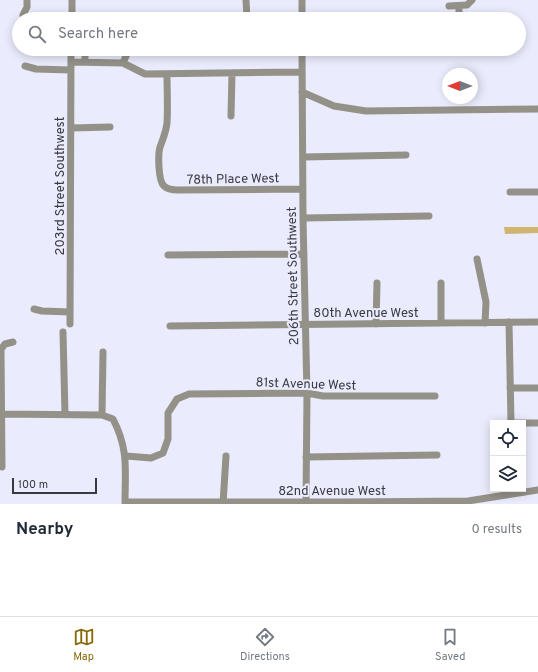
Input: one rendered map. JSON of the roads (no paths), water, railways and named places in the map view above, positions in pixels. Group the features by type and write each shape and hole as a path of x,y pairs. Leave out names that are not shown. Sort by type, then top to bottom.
{"street":[{"path":"24,12 27,7 27,0"},
{"path":"72,0 72,12"},
{"path":"246,0 247,12"},
{"path":"302,0 302,12"},
{"path":"449,6 467,5 472,0"},
{"path":"459,6 459,12"},
{"name":"203rd Street Southwest","path":"70,324 72,56"},
{"path":"85,56 85,62"},
{"path":"123,63 126,56"},
{"name":"206th Street Southwest","path":"302,56 303,218 307,393 306,502"},
{"path":"25,66 36,69 71,66 85,62 123,63 145,74 302,72"},
{"name":"78th Place West","path":"167,74 167,124 165,136 160,148 159,170 160,180 164,186 178,190 303,189"},
{"path":"231,116 232,74"},
{"path":"302,92 334,106 366,111 538,109"},
{"path":"71,128 110,127"},
{"path":"303,157 406,155"},
{"path":"510,192 538,192"},
{"path":"303,218 429,216"},
{"path":"168,255 304,254"},
{"path":"477,259 486,302 485,323"},
{"path":"376,283 376,324"},
{"path":"441,283 441,324"},
{"path":"34,309 42,311 70,312"},
{"path":"509,322 511,420"},
{"name":"80th Avenue West","path":"170,326 538,322"},
{"path":"63,332 65,414"},
{"path":"2,467 0,349 5,344 13,342"},
{"path":"102,415 103,352"},
{"path":"510,388 538,388"},
{"name":"81st Avenue West","path":"126,456 151,458 163,453 168,439 168,413 177,399 189,394 307,393 323,396 435,396"},
{"path":"0,414 102,415 113,419 120,434 126,456 125,503"},
{"path":"526,423 538,423"},
{"path":"306,457 437,455"},
{"path":"223,503 226,456"},
{"name":"82nd Avenue West","path":"526,491 538,490"},
{"name":"82nd Avenue West","path":"125,503 468,503 513,492"}]}
